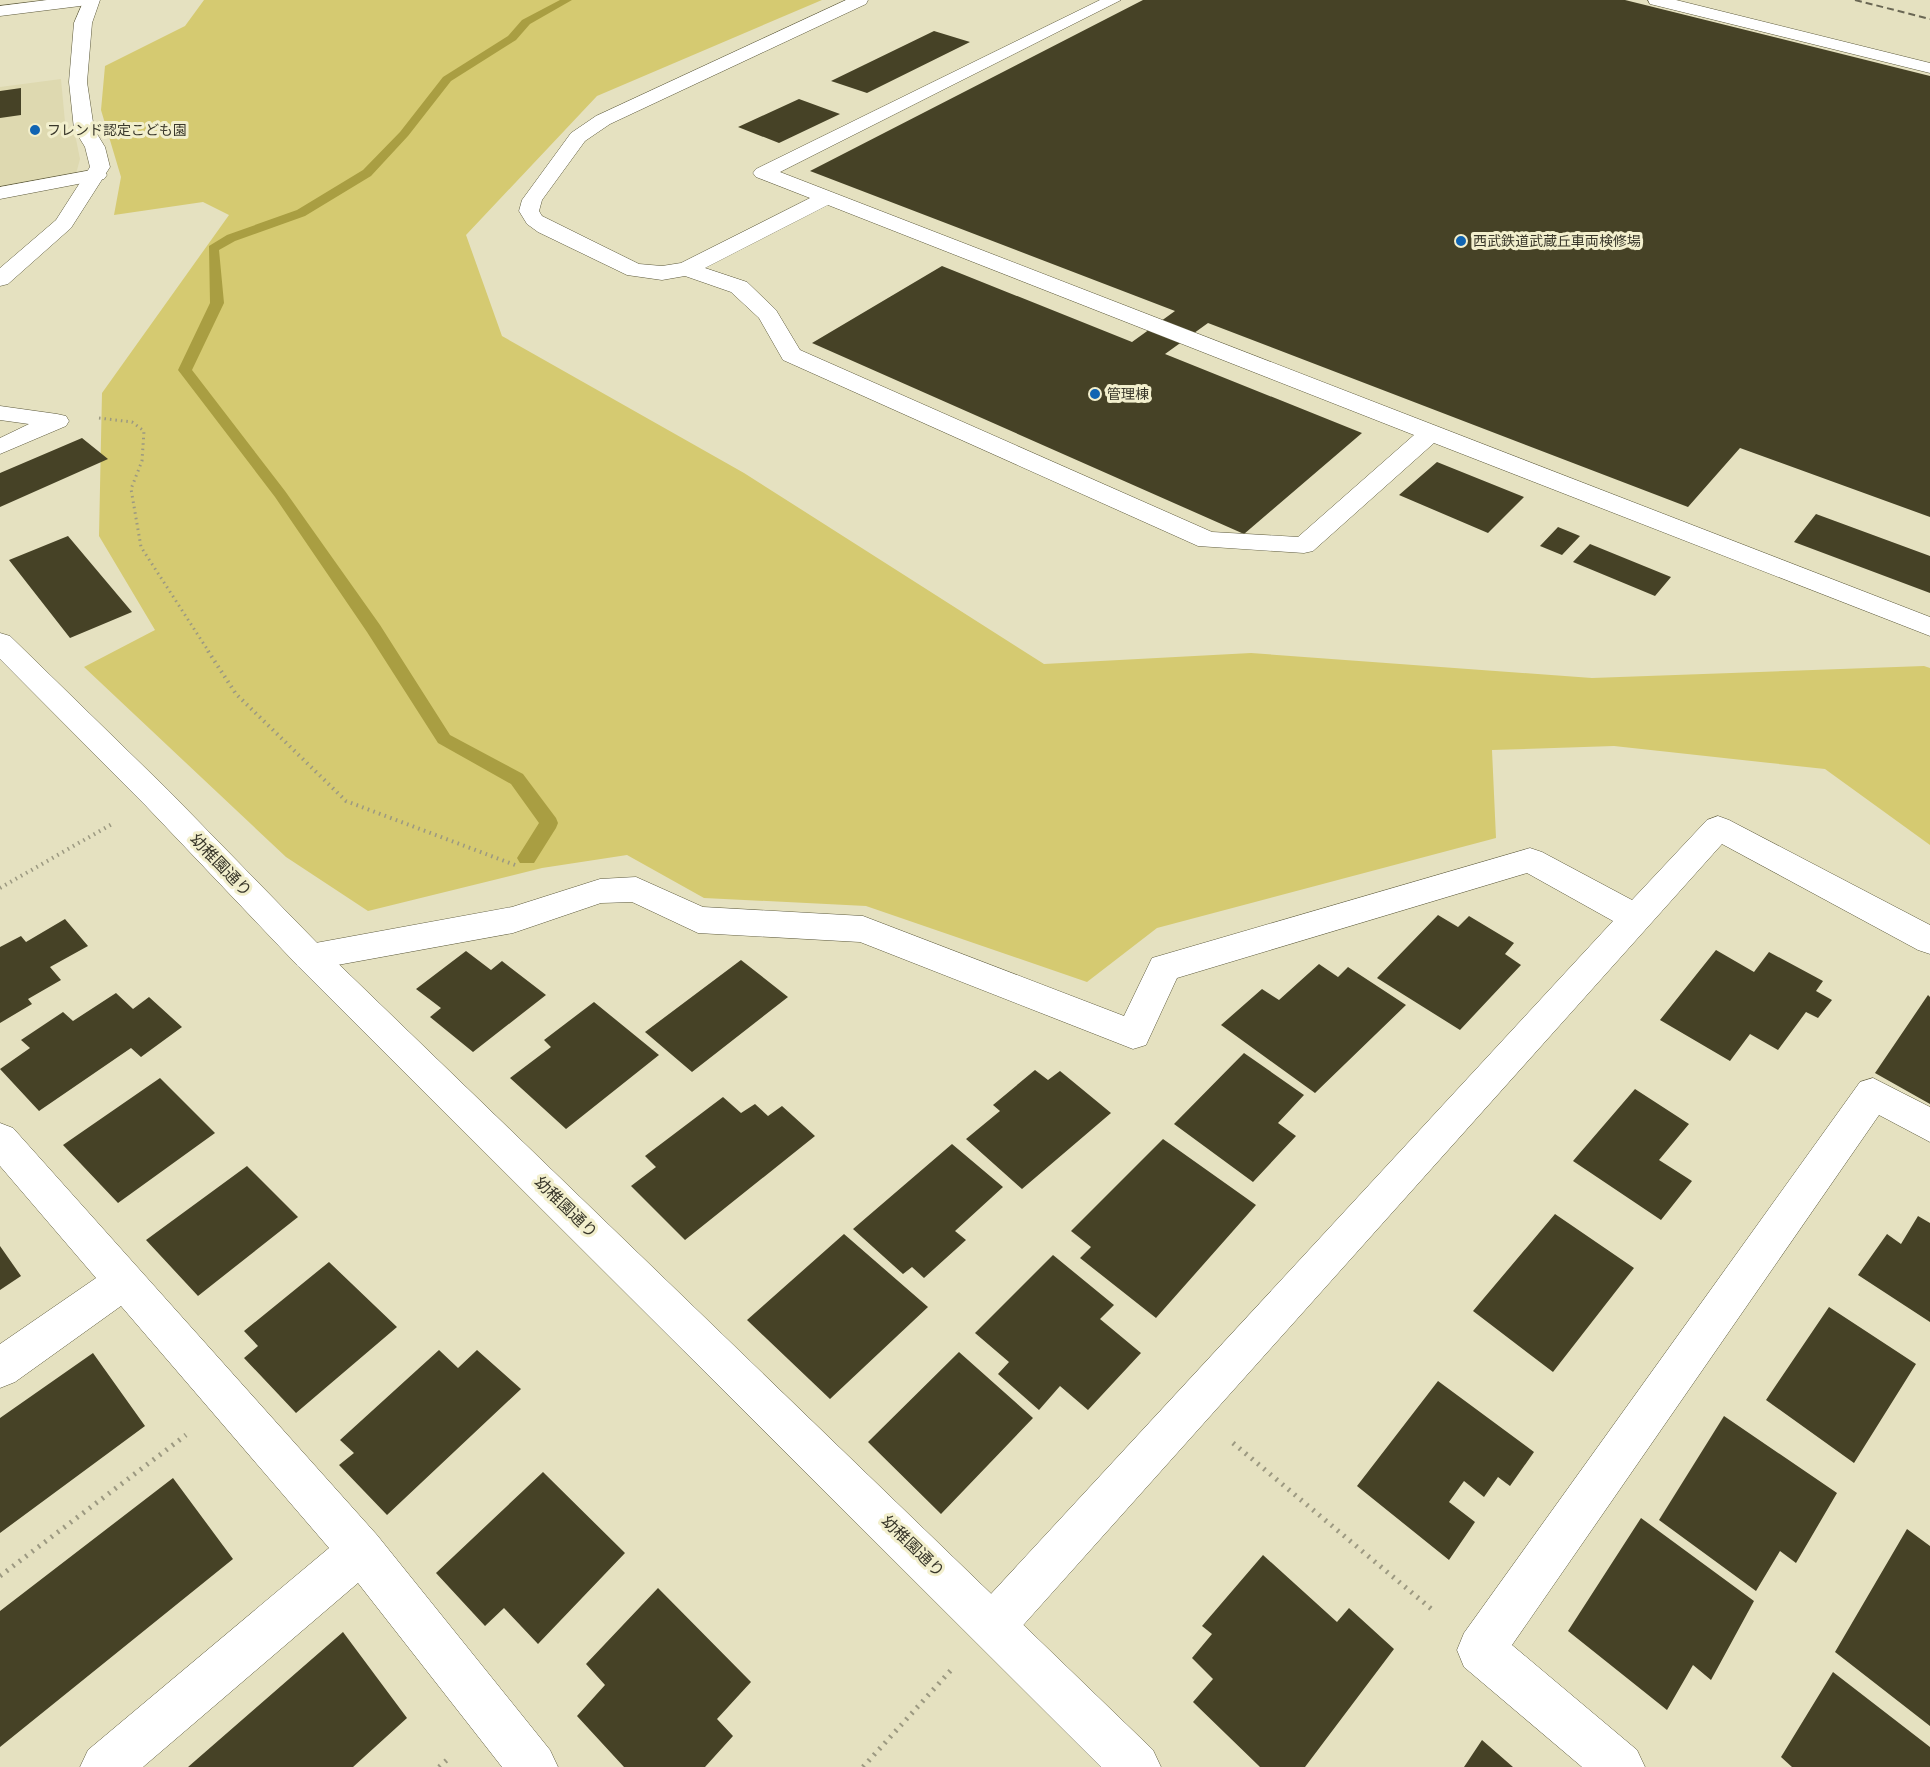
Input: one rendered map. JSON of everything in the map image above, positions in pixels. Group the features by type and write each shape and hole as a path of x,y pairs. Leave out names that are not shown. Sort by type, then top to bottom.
{"street":[{"path":"0,10 90,0 83,23 78,82 84,129 95,147 100,167 64,224 0,279"},
{"path":"826,198 687,269 662,273 635,270 613,260 545,228 534,220 529,211 532,200 578,137 603,120 860,0"},
{"path":"1113,0 763,173 1930,627"},
{"path":"1656,0 1930,68"},
{"path":"0,193 96,175"},
{"path":"687,269 739,287 768,315 791,355 1207,540 1304,545 1431,433"},
{"path":"0,413 57,421"},
{"path":"0,447 57,421"},
{"name":"幼稚園通り","path":"0,642 157,798 310,957 993,1624 1136,1767"},
{"path":"993,1624 1718,828 1930,941"},
{"path":"310,957 513,920 600,891 636,889 698,920 862,929 1133,1035 1164,968 1530,860 1636,918"},
{"path":"1620,1767 1481,1650 1873,1093 1930,1126"},
{"path":"0,1139 361,1551 533,1767"},
{"path":"0,1368 123,1282"},
{"path":"105,1767 361,1551"}],"path":[{"path":"57,421 106,418 132,422 144,431 142,461 132,489 141,547 236,694 346,801 513,865"},
{"path":"0,888 157,798"},
{"path":"0,1576 229,1402"},
{"path":"1191,1408 1481,1650"},
{"path":"863,1767 993,1624"}],"shaded area":[{"path":"204,0 822,0 597,96 466,235 502,336 744,473 1044,664 1251,653 1592,678 1924,666 1930,668 1930,845 1825,769 1614,746 1492,750 1496,838 1157,928 1087,982 866,906 704,898 627,855 542,868 368,911 286,857 84,667 155,630 99,536 102,393 229,215 203,202 114,215 121,177 101,110 105,66 185,26"},
{"name":"フレンド認定こども園","path":"61,79 65,122 76,139 80,159 76,174 0,187 0,87"}],"building":[{"name":"西武鉄道武蔵丘車両検修場","path":"1143,0 1625,0 1930,76 1930,517 1740,448 1688,507 1208,323 1165,354 1362,433 1244,534 812,343 942,266 1132,342 1175,311 810,171"},
{"path":"934,31 970,42 867,93 831,81"},
{"path":"21,88 21,115 0,118 0,91"},
{"path":"799,99 840,114 779,143 738,127"},
{"path":"82,438 108,459 0,507 0,473"},
{"path":"1437,462 1524,497 1488,533 1399,495"},
{"path":"1816,514 1930,556 1930,593 1794,542"},
{"path":"1558,527 1580,536 1562,555 1540,546"},
{"path":"68,536 132,612 70,638 9,560"},
{"path":"1590,544 1671,577 1655,596 1573,562"},
{"path":"1438,915 1458,927 1469,916 1514,943 1505,954 1521,965 1460,1030 1377,978"},
{"path":"65,919 88,946 50,967 61,980 28,999 32,1004 0,1023 0,947 21,936 26,942"},
{"path":"1716,950 1754,972 1769,952 1823,981 1816,991 1832,1000 1818,1018 1806,1012 1778,1050 1750,1034 1730,1061 1660,1020"},
{"path":"466,951 491,970 502,961 546,995 473,1052 430,1017 441,1008 416,989"},
{"path":"741,960 788,997 692,1072 645,1032"},
{"path":"1319,964 1338,977 1348,967 1406,1005 1315,1093 1221,1025 1262,989 1279,1000"},
{"path":"116,993 133,1009 149,997 182,1027 141,1057 131,1048 39,1111 0,1069 30,1048 21,1040 63,1012 73,1021"},
{"path":"1928,995 1930,997 1930,1104 1875,1073"},
{"path":"594,1002 659,1055 566,1129 510,1078 551,1047 544,1040"},
{"path":"1244,1053 1304,1095 1278,1123 1296,1136 1253,1182 1174,1124"},
{"path":"1035,1070 1048,1080 1060,1071 1111,1113 1022,1189 966,1139 1000,1111 993,1105"},
{"path":"160,1078 215,1133 118,1203 63,1145"},
{"path":"1635,1089 1689,1124 1659,1160 1692,1181 1661,1220 1573,1161"},
{"path":"723,1097 741,1113 755,1104 768,1116 782,1106 815,1136 685,1240 631,1186 656,1167 645,1156"},
{"path":"1163,1139 1256,1205 1156,1318 1080,1258 1091,1247 1071,1231"},
{"path":"952,1144 1003,1187 955,1231 966,1240 924,1278 912,1267 903,1274 853,1229"},
{"path":"247,1166 298,1217 198,1296 146,1240"},
{"path":"1555,1214 1634,1268 1553,1372 1473,1311"},
{"path":"1918,1216 1930,1223 1930,1322 1858,1275 1887,1234 1901,1244"},
{"path":"844,1234 928,1307 830,1399 747,1320"},
{"path":"0,1246 21,1276 0,1290"},
{"path":"1053,1255 1114,1305 1100,1319 1141,1353 1088,1410 1060,1386 1039,1410 998,1374 1009,1362 975,1333"},
{"path":"329,1262 397,1327 296,1413 244,1358 258,1346 244,1331"},
{"path":"1829,1307 1916,1364 1854,1463 1766,1400"},
{"path":"439,1350 458,1368 477,1350 521,1389 387,1515 339,1465 354,1453 340,1440"},
{"path":"959,1352 1033,1418 941,1514 868,1442"},
{"path":"93,1353 145,1426 0,1533 0,1418"},
{"path":"1438,1381 1534,1452 1510,1486 1498,1477 1484,1497 1464,1481 1449,1502 1475,1522 1449,1560 1357,1486"},
{"path":"1724,1416 1837,1493 1796,1563 1780,1551 1756,1591 1659,1520"},
{"path":"543,1472 625,1553 538,1644 504,1608 485,1626 436,1573"},
{"path":"173,1478 233,1559 0,1747 0,1611"},
{"path":"1641,1518 1754,1601 1711,1680 1693,1665 1667,1710 1568,1631"},
{"path":"1907,1529 1930,1546 1930,1726 1835,1652"},
{"path":"1263,1555 1337,1622 1349,1608 1394,1649 1305,1767 1260,1767 1193,1702 1213,1679 1192,1658 1212,1634 1202,1626"},
{"path":"658,1588 751,1682 717,1719 733,1736 705,1767 624,1767 577,1716 605,1685 586,1664"},
{"path":"343,1632 407,1718 353,1767 188,1767"},
{"path":"1833,1672 1930,1747 1930,1767 1792,1767 1781,1757"},
{"path":"1482,1740 1513,1767 1464,1767"}],"waterway":[{"path":"527,858 549,823 517,779 444,739 374,629 280,494 185,370 217,303 213,249 231,238 301,213 367,173 404,134 447,79 512,38 526,22 567,0"}],"railway":[{"path":"1855,0 1930,19"}],"place":[{"name":"フレンド認定こども園","path":"35,130"},
{"name":"西武鉄道武蔵丘車両検修場","path":"1461,241"},
{"name":"管理棟","path":"1095,394"}]}
